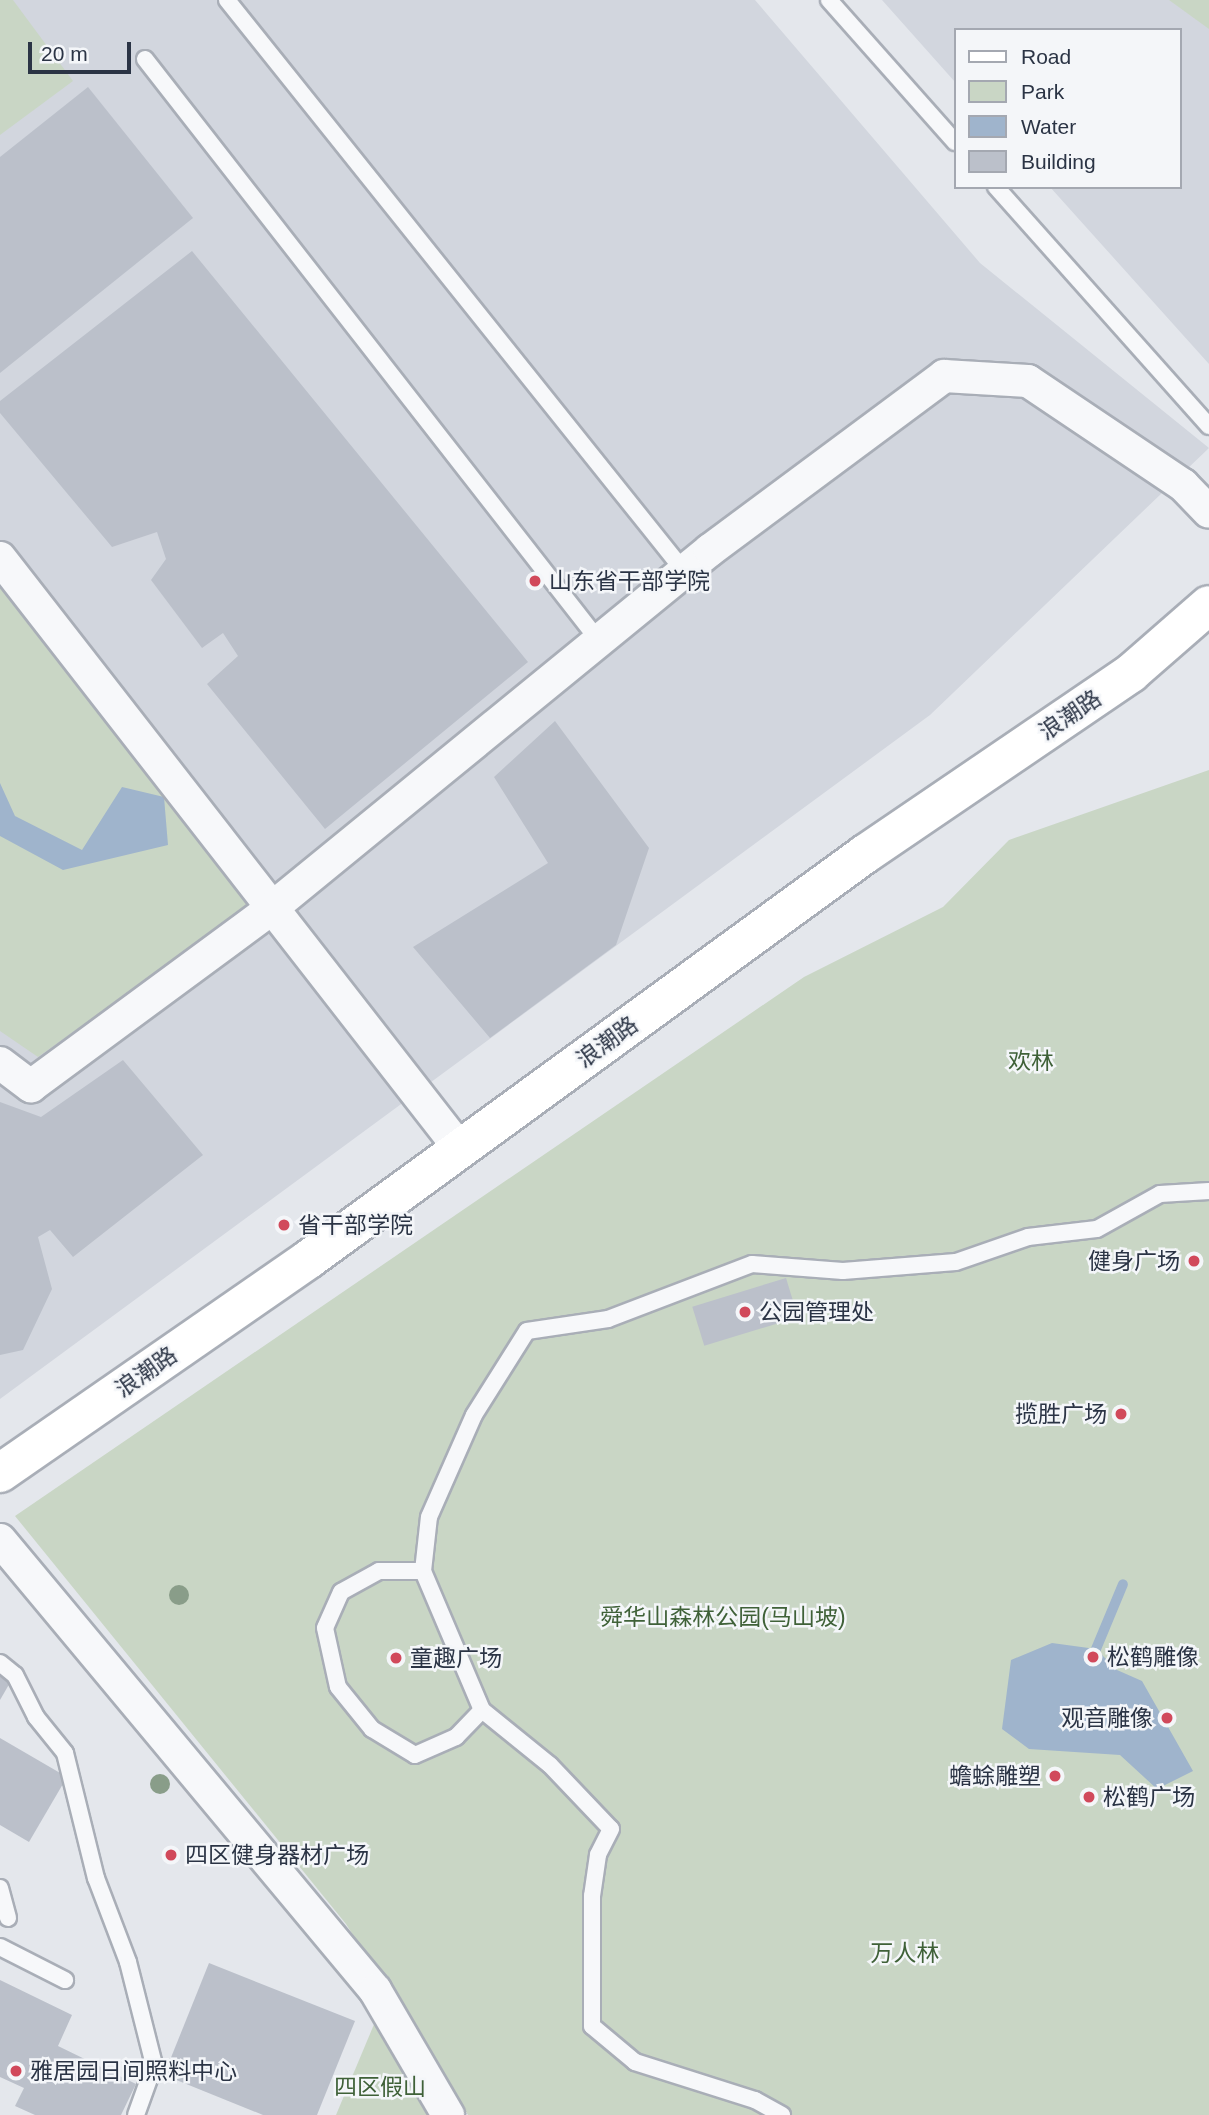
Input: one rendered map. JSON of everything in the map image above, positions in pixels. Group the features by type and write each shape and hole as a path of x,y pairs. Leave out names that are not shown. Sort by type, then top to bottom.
{"main road":[{"name":"浪潮路","path":"0,1473 460,1149 865,854 1131,673 1209,605"}],"street":[{"path":"0,1063 31,1086 272,908 684,571 944,376 1028,381 1183,485 1209,512"},
{"path":"0,558 460,1149"},
{"path":"0,1541 375,1990 448,2115"}],"lane":[{"path":"227,0 684,571"},
{"path":"829,0 954,141"},
{"path":"145,59 599,641"},
{"path":"998,189 1209,426"},
{"path":"782,2115 755,2100 635,2062 592,2026 592,1896 598,1856 611,1829 550,1765 482,1710 424,1571 429,1517 474,1415 527,1331 608,1319 752,1264 843,1271 956,1262 1028,1237 1097,1229 1160,1194 1209,1191"},
{"path":"424,1571 379,1571 341,1592 325,1629 338,1688 372,1729 415,1755 456,1737 482,1710"},
{"path":"0,1664 15,1675 36,1717 65,1753 96,1878 128,1962 154,2065 136,2115"},
{"path":"0,1888 8,1918"},
{"path":"0,1947 65,1980"}],"shaded area":[{"name":"山东省干部学院","path":"0,0 755,0 980,263 1209,448 930,715 0,1399"},
{"path":"882,0 1209,0 1209,364 1052,189 1181,189 1181,28 954,28 954,81"}],"green space":[{"path":"0,0 13,0 73,81 0,135"},
{"path":"1169,0 1209,0 1209,29"},
{"path":"0,585 249,907 38,1057 0,1031"},
{"name":"舜华山森林公园(马山坡)","path":"1209,770 1209,2115 468,2115 346,1924 15,1516 804,977 943,907 1009,840"},
{"name":"四区假山","path":"375,2022 398,2063 427,2115 336,2115"}],"water":[{"path":"0,783 15,816 82,850 122,787 164,797 168,845 63,870 0,836"},
{"path":"1052,1643 1096,1649 1117,1670 1142,1681 1193,1771 1157,1789 1120,1755 1029,1749 1002,1729 1011,1660"}],"building":[{"path":"88,87 193,218 0,373 0,157"},
{"path":"192,251 528,662 325,829 207,684 238,656 223,633 202,648 151,580 166,559 157,532 112,547 0,413 0,401"},
{"path":"555,721 649,848 616,945 490,1038 413,947 548,863 494,777"},
{"path":"123,1060 203,1155 73,1257 50,1230 38,1237 52,1289 23,1350 0,1355 0,1102 41,1117"},
{"name":"公园管理处","path":"786,1278 798,1317 704,1346 692,1307"},
{"path":"0,1674 11,1681 0,1700"},
{"path":"0,1738 67,1777 29,1842 0,1825"},
{"path":"209,1963 355,2021 317,2115 263,2115 164,2075"},
{"path":"0,1980 72,2015 58,2046 136,2084 121,2115 35,2115 15,2106 24,2088 0,2077"}],"waterway":[{"path":"1096,1649 1123,1584"}],"place":[{"name":"山东省干部学院","path":"535,581"},
{"name":"省干部学院","path":"284,1225"},
{"name":"健身广场","path":"1194,1261"},
{"name":"公园管理处","path":"745,1312"},
{"name":"揽胜广场","path":"1121,1414"},
{"name":"松鹤雕像","path":"1093,1657"},
{"name":"童趣广场","path":"396,1658"},
{"name":"观音雕像","path":"1167,1718"},
{"name":"蟾蜍雕塑","path":"1055,1776"},
{"name":"松鹤广场","path":"1089,1797"},
{"name":"四区健身器材广场","path":"171,1855"},
{"name":"雅居园日间照料中心","path":"16,2071"}],"park label":[{"name":"欢林","path":"1031,1061"},
{"name":"万人林","path":"905,1953"}]}
